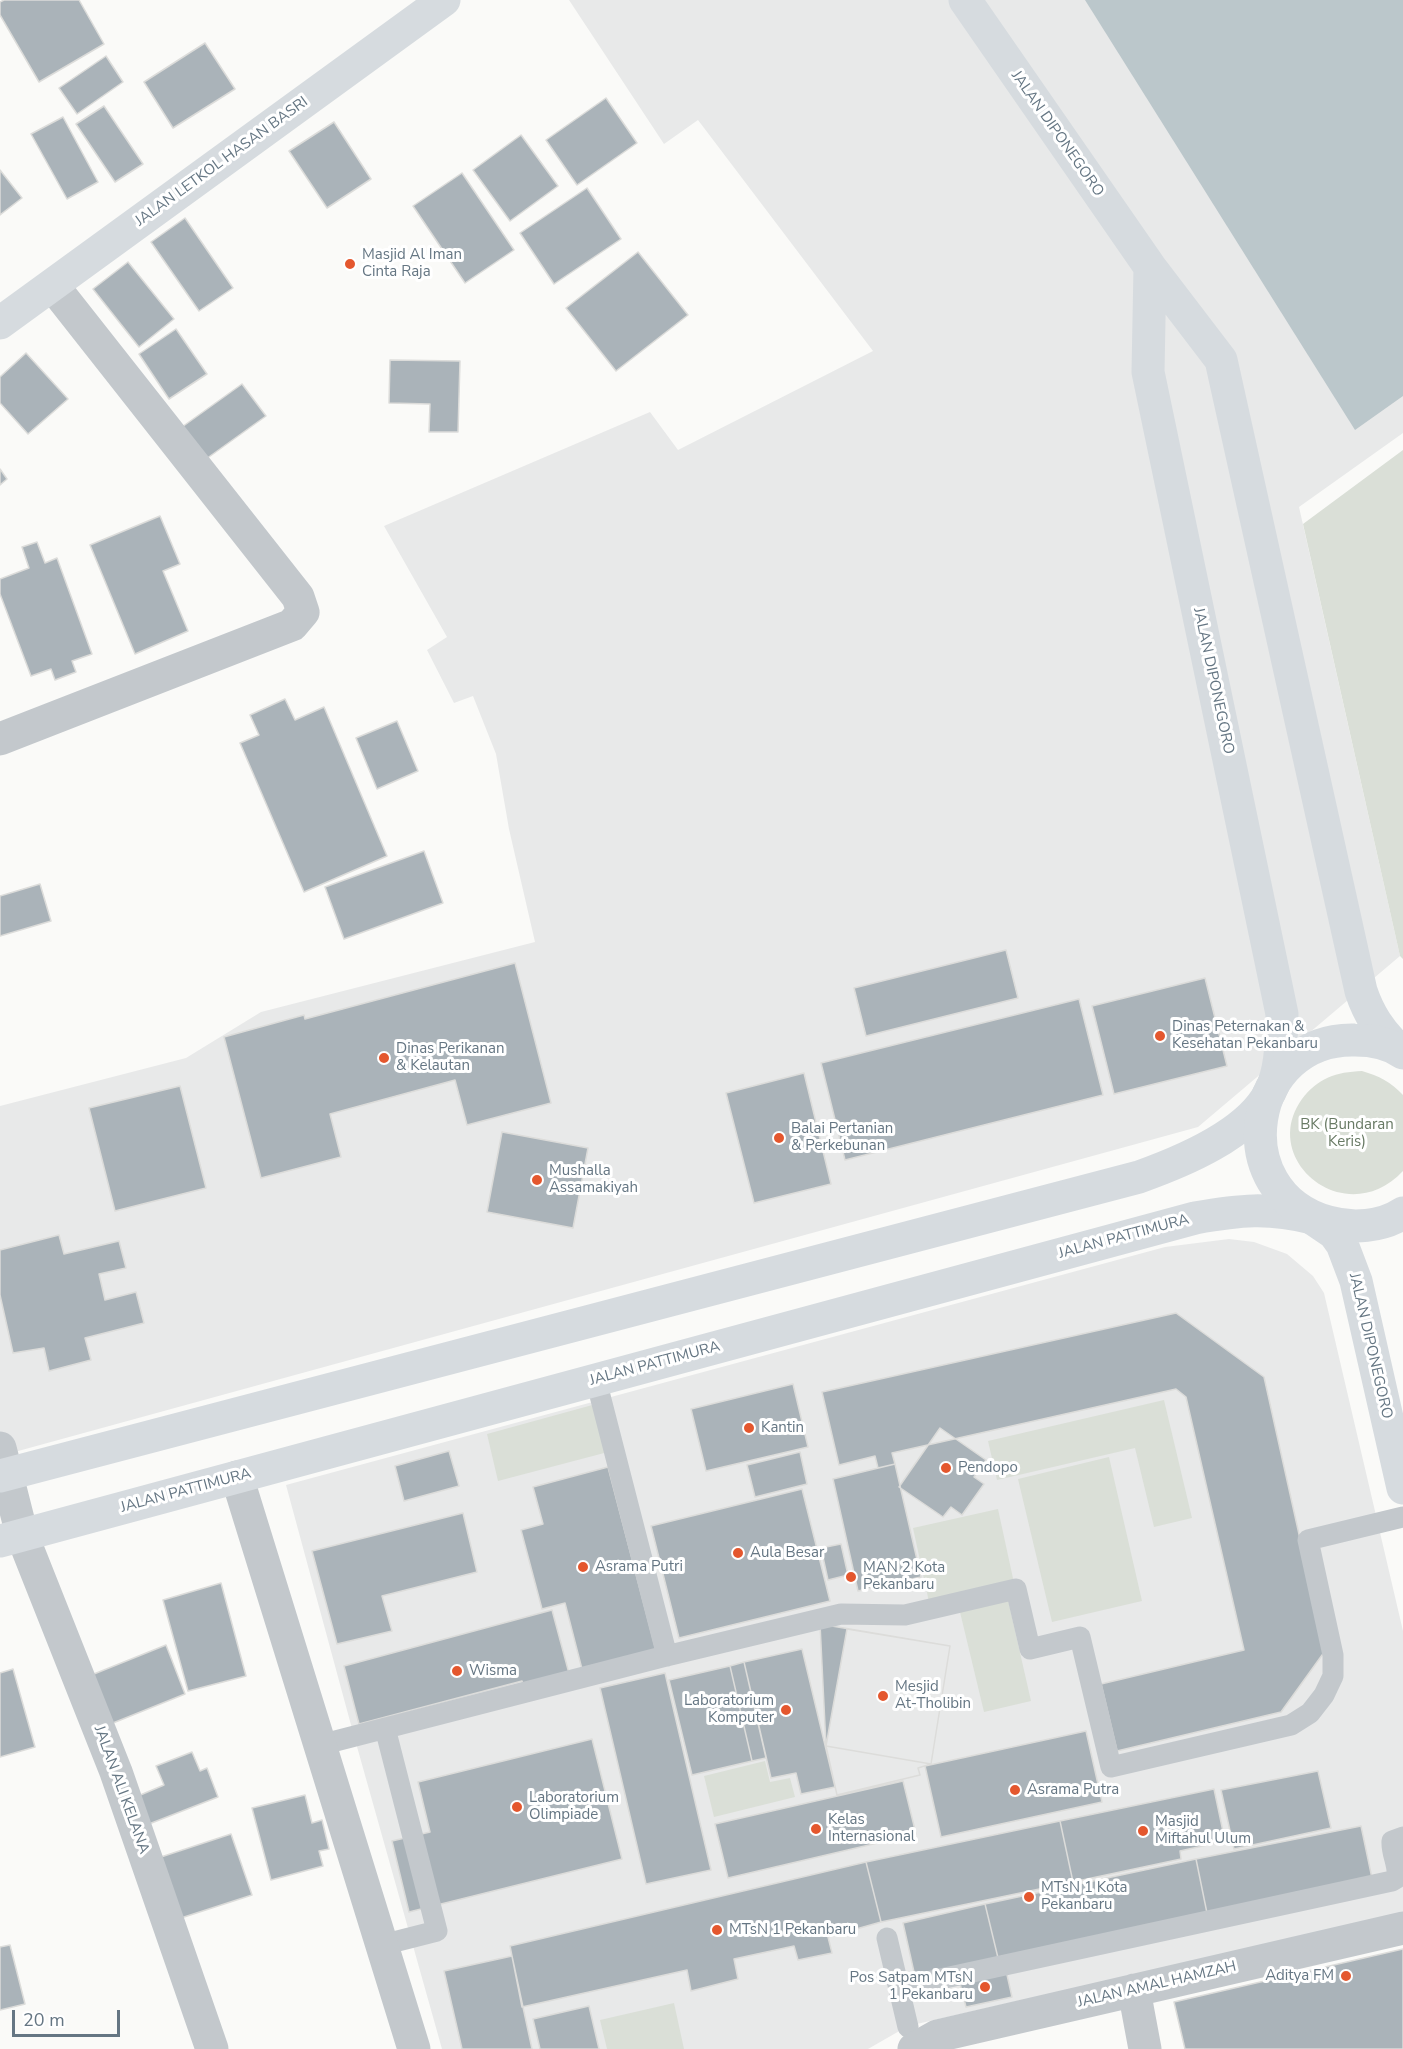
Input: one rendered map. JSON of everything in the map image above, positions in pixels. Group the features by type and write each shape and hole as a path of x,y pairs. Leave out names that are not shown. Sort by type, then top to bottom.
{"main road":[{"name":"JALAN DIPONEGORO","path":"965,0 1150,267 1221,360 1361,992 1369,1013 1382,1033 1401,1051"},
{"name":"JALAN LETKOL HASAN BASRI","path":"0,323 438,2"},
{"name":"JALAN DIPONEGORO","path":"1150,267 1148,372 1282,1014 1278,1068 1263,1107 1259,1134 1263,1161 1275,1185 1293,1205 1334,1233 1342,1244 1356,1281 1403,1488"},
{"path":"2,1466 1139,1177 1174,1164 1222,1139 1248,1119 1269,1093 1275,1081 1295,1059 1318,1046 1345,1040 1372,1040 1401,1051"},
{"name":"JALAN PATTIMURA","path":"11,1538 1195,1218 1234,1210 1261,1209 1287,1212 1341,1226 1372,1225 1403,1213"}],"street":[{"path":"0,739 292,626 303,612 298,597 53,286"},
{"name":"JALAN ALI KELANA","path":"2,1466 11,1538 116,1772 212,2049"},
{"path":"237,1477 414,2049"},
{"name":"JALAN AMAL HAMZAH","path":"911,2038 937,2036 1403,1928"},
{"path":"1134,1990 1145,2049"}],"lane":[{"path":"596,1380 667,1656"},
{"path":"320,1745 841,1614 905,1615 1016,1589 1030,1649 1080,1637 1112,1767 1291,1725 1310,1713 1324,1695 1333,1676 1334,1655 1308,1540 1403,1517"},
{"path":"382,1945 437,1931 385,1728"},
{"path":"899,1988 1392,1881 1397,1878 1398,1873 1391,1847 1392,1841 1403,1837"},
{"path":"887,1938 911,2038"}],"shaded area":[{"path":"569,0 1403,0 1403,433 1299,507 1400,956 1198,1127 0,1456 0,1106 186,1058 261,1012 535,942 509,829 496,754 473,696 454,703 427,650 447,637 384,526 650,412 678,450 873,351 698,120 664,144"},
{"path":"1085,0 1403,0 1403,396 1355,430"},
{"name":"MAN 2 Kota Pekanbaru","path":"1229,1239 1254,1242 1287,1254 1313,1276 1324,1293 1403,1631 1403,1913 908,2026 868,2049 442,2049 286,1485 1165,1247"}],"green space":[{"path":"1403,450 1403,959 1400,956 1303,524"},
{"name":"BK (Bundaran Keris)","path":"1362,1071 1384,1080 1403,1095 1403,1171 1380,1188 1357,1194 1334,1191 1315,1181 1300,1165 1291,1145 1291,1122 1302,1099 1314,1086 1336,1075"},
{"path":"1164,1400 1192,1518 1154,1527 1135,1448 997,1480 988,1441"},
{"path":"596,1404 608,1452 498,1481 487,1434"},
{"path":"1109,1457 1142,1601 1052,1622 1018,1479"},
{"path":"998,1509 1014,1583 929,1602 913,1528"},
{"path":"1008,1600 1031,1701 984,1712 960,1612"},
{"path":"765,1761 770,1782 790,1778 795,1797 714,1817 704,1776"},
{"path":"674,2003 684,2049 607,2049 600,2020"}],"building":[{"path":"4,0 79,0 104,44 39,82 0,15 0,2"},
{"path":"205,43 235,89 173,128 144,82"},
{"path":"106,56 123,82 77,114 59,88"},
{"path":"606,98 637,143 577,185 546,140"},
{"path":"104,106 143,164 115,182 76,124"},
{"path":"63,117 98,182 67,199 31,134"},
{"path":"334,122 371,179 327,208 289,151"},
{"path":"521,135 558,186 510,221 473,170"},
{"path":"0,170 22,198 0,215"},
{"path":"462,173 514,250 465,283 413,206"},
{"path":"587,188 621,239 554,284 520,233"},
{"path":"185,218 233,288 199,311 151,242"},
{"path":"638,252 688,315 616,371 566,308"},
{"path":"128,262 174,319 139,347 93,289"},
{"path":"176,329 207,374 169,399 139,354"},
{"path":"26,353 68,399 28,434 0,403 0,377"},
{"path":"390,360 460,361 458,432 429,432 430,404 389,403"},
{"path":"242,384 266,416 206,459 182,427"},
{"path":"0,469 7,479 0,485"},
{"path":"160,516 180,564 163,571 188,631 135,654 90,545"},
{"path":"37,542 45,563 57,558 92,654 72,661 76,672 55,680 51,669 31,676 0,594 0,579 29,568 22,547"},
{"path":"285,699 295,720 324,707 387,856 304,892 240,743 259,735 250,715"},
{"path":"397,721 418,771 377,789 356,738"},
{"path":"424,851 443,903 344,939 325,887"},
{"path":"40,884 51,921 0,936 0,896"},
{"path":"1006,950 1018,998 866,1036 854,988"},
{"name":"Dinas Perikanan & Kelautan","path":"515,963 551,1103 467,1125 455,1080 330,1114 341,1157 261,1178 224,1037 304,1015 305,1019"},
{"name":"Dinas Peternakan & Kesehatan Pekanbaru","path":"1205,978 1227,1066 1114,1094 1092,1006"},
{"path":"1079,999 1103,1095 845,1160 821,1063"},
{"name":"Balai Pertanian & Perkebunan","path":"804,1073 831,1184 754,1203 726,1093"},
{"path":"180,1086 206,1188 115,1211 89,1108"},
{"name":"Mushalla Assamakiyah","path":"502,1132 588,1148 573,1228 487,1212"},
{"path":"59,1235 64,1254 119,1241 126,1268 99,1274 105,1300 136,1292 144,1323 85,1338 91,1360 49,1371 44,1348 13,1353 0,1295 0,1250"},
{"path":"1176,1313 1264,1377 1325,1651 1281,1712 1117,1751 1101,1684 1244,1650 1186,1397 1176,1389 892,1453 895,1464 878,1468 875,1456 839,1465 822,1392"},
{"name":"Kantin","path":"793,1384 808,1447 706,1471 691,1409"},
{"name":"Pendopo","path":"940,1428 986,1460 974,1477 984,1484 962,1515 951,1507 943,1517 899,1487"},
{"path":"449,1451 459,1486 404,1501 395,1466"},
{"path":"800,1452 807,1484 755,1497 747,1465"},
{"path":"895,1464 921,1577 858,1591 833,1479"},
{"name":"Asrama Putri","path":"608,1467 657,1654 583,1673 565,1603 542,1609 521,1530 543,1524 533,1487"},
{"name":"Aula Besar","path":"802,1489 830,1601 679,1638 651,1526"},
{"path":"463,1513 477,1572 382,1596 392,1631 337,1644 312,1551"},
{"path":"841,1544 848,1575 828,1580 821,1548"},
{"path":"221,1583 246,1676 188,1691 163,1600"},
{"name":"Wisma","path":"552,1610 570,1677 524,1689 522,1681 359,1724 344,1666"},
{"name":"Mesjid At-Tholibin","path":"820,1624 950,1646 931,1764 918,1768 920,1775 837,1795 826,1746"},
{"name":"Mesjid At-Tholibin","path":"847,1629 950,1646 931,1764 826,1746"},
{"path":"166,1645 185,1694 108,1725 89,1676"},
{"name":"Laboratorium Komputer","path":"802,1649 835,1787 801,1794 796,1773 771,1778 744,1662"},
{"path":"744,1662 766,1758 752,1761 730,1666"},
{"path":"730,1666 752,1761 692,1775 669,1680"},
{"path":"13,1669 35,1747 0,1757 0,1673"},
{"path":"665,1673 711,1870 646,1884 600,1688"},
{"name":"Asrama Putra","path":"1086,1731 1102,1802 941,1837 925,1766"},
{"name":"Laboratorium Olimpiade","path":"592,1739 622,1859 409,1912 392,1841 430,1832 418,1782"},
{"path":"826,1746 931,1764 918,1768 920,1775 837,1795"},
{"path":"192,1752 200,1771 207,1768 218,1797 149,1824 138,1796 164,1785 156,1766"},
{"path":"1318,1771 1331,1828 1234,1849 1221,1790"},
{"name":"Kelas Internasional","path":"903,1781 916,1834 728,1878 715,1824"},
{"name":"Masjid Miftahul Ulum","path":"1214,1789 1225,1841 1180,1851 1181,1859 1073,1882 1060,1821"},
{"path":"305,1795 312,1823 322,1820 329,1849 319,1851 323,1866 271,1880 252,1808"},
{"path":"1060,1821 1073,1882 881,1922 866,1862"},
{"path":"1361,1826 1373,1883 1208,1918 1196,1859"},
{"path":"231,1834 252,1895 181,1918 161,1857"},
{"path":"1196,1859 1208,1918 999,1962 985,1904"},
{"name":"MTsN 1 Pekanbaru","path":"866,1862 881,1922 828,1937 832,1953 798,1960 794,1946 734,1959 738,1979 691,1991 687,1970 522,2007 510,1946"},
{"path":"985,1904 999,1962 916,1981 903,1923"},
{"path":"10,1945 25,2004 0,2010 0,1947"},
{"name":"Aditya FM","path":"1403,1949 1403,2049 1185,2049 1174,2002"},
{"path":"512,1956 532,2049 462,2049 444,1971"},
{"name":"Pos Satpam MTsN 1 Pekanbaru","path":"1005,1966 1012,1997 966,2007 958,1976"},
{"path":"589,2006 599,2049 540,2049 533,2019"}],"place":[{"name":"Masjid Al Iman Cinta Raja","path":"350,264"},
{"name":"Dinas Peternakan & Kesehatan Pekanbaru","path":"1160,1036"},
{"name":"Dinas Perikanan & Kelautan","path":"384,1058"},
{"name":"Balai Pertanian & Perkebunan","path":"779,1138"},
{"name":"Mushalla Assamakiyah","path":"537,1180"},
{"name":"Kantin","path":"749,1428"},
{"name":"Pendopo","path":"946,1468"},
{"name":"Aula Besar","path":"738,1553"},
{"name":"Asrama Putri","path":"583,1567"},
{"name":"MAN 2 Kota Pekanbaru","path":"851,1577"},
{"name":"Wisma","path":"457,1671"},
{"name":"Mesjid At-Tholibin","path":"883,1696"},
{"name":"Laboratorium Komputer","path":"786,1710"},
{"name":"Asrama Putra","path":"1015,1790"},
{"name":"Laboratorium Olimpiade","path":"517,1807"},
{"name":"Kelas Internasional","path":"816,1829"},
{"name":"Masjid Miftahul Ulum","path":"1143,1831"},
{"name":"MTsN 1 Kota Pekanbaru","path":"1029,1897"},
{"name":"MTsN 1 Pekanbaru","path":"717,1930"},
{"name":"Aditya FM","path":"1346,1976"},
{"name":"Pos Satpam MTsN 1 Pekanbaru","path":"985,1987"}]}
